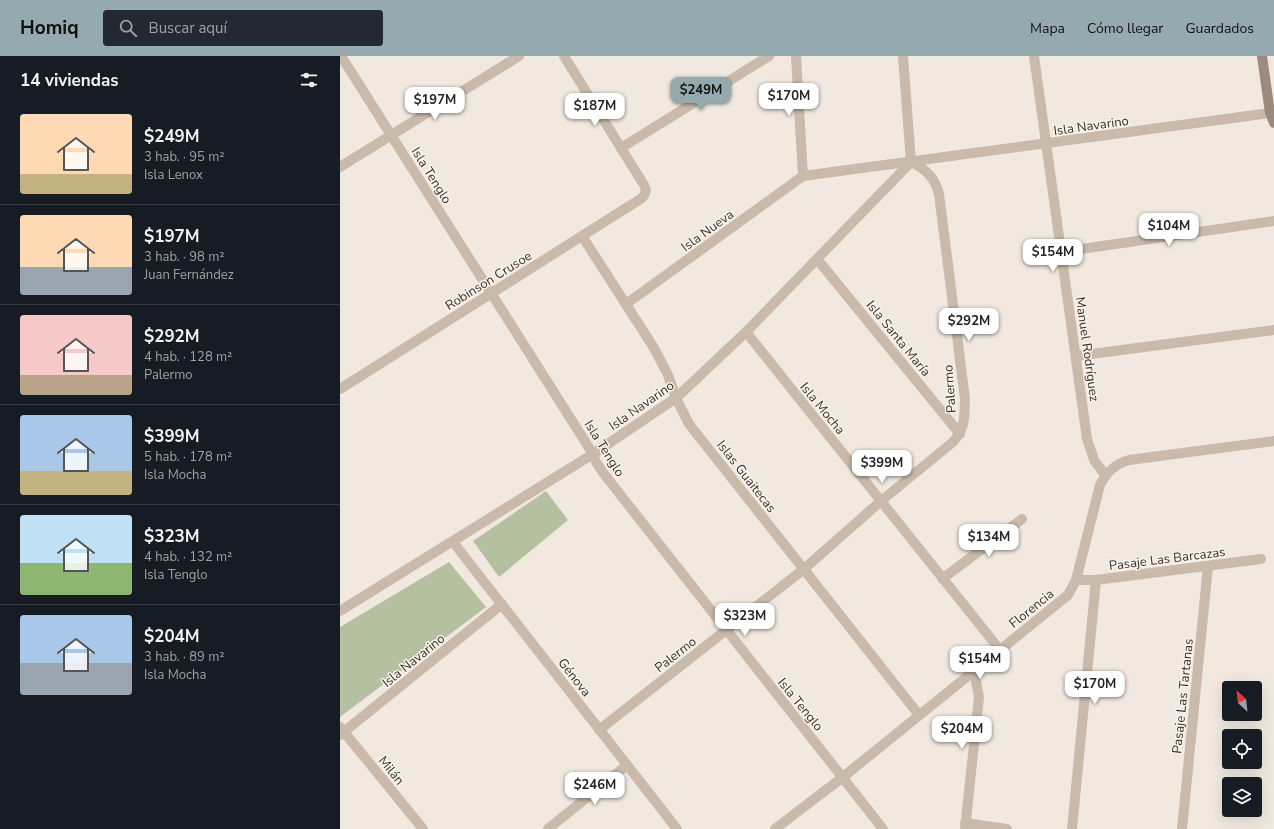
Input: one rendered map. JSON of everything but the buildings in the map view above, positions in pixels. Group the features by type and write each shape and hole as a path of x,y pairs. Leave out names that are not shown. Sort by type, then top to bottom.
{"street":[{"name":"Isla Tenglo","path":"341,56 593,454 596,462 604,474 883,829"},
{"path":"340,167 519,56"},
{"path":"564,56 621,148 769,56"},
{"path":"796,56 803,176"},
{"path":"903,56 911,162"},
{"name":"Manuel Rodríguez","path":"1034,56 1090,451 1094,460 1105,475"},
{"path":"1262,56 1274,123"},
{"name":"Isla Navarino","path":"803,176 1272,112"},
{"name":"Robinson Crusoe","path":"340,389 642,198 646,191 644,184 621,148"},
{"name":"Isla Navarino","path":"340,612 593,454 676,398 746,332 911,162"},
{"name":"Palermo","path":"599,730 804,569 881,501 953,442 960,434 964,425 965,399 940,194 937,186 927,171 911,162"},
{"name":"Isla Nueva","path":"626,304 803,176"},
{"path":"1061,252 1274,221"},
{"name":"Islas Guaitecas","path":"582,236 659,357 668,375 676,398 689,424 919,715"},
{"name":"Isla Santa María","path":"817,259 960,434"},
{"path":"1076,356 1274,330"},
{"name":"Isla Mocha","path":"746,332 1000,650"},
{"path":"1105,475 1120,463 1129,460 1274,441"},
{"name":"Florencia","path":"775,829 843,777 1068,595 1076,580 1100,485 1105,475"},
{"path":"942,579 1022,519"},
{"name":"Génova","path":"453,542 677,829"},
{"name":"Pasaje Las Barcazas","path":"1076,580 1096,580 1261,559"},
{"name":"Pasaje Las Tartanas","path":"1182,829 1208,566"},
{"path":"1072,829 1096,580"},
{"name":"Isla Navarino","path":"341,732 502,604"},
{"path":"974,671 979,697 965,826 1007,829"},
{"name":"Milán","path":"341,732 423,829"},
{"path":"548,829 627,765"}],"green space":[{"path":"546,491 568,520 499,577 473,541"},
{"path":"449,562 486,607 340,717 340,627"}]}
